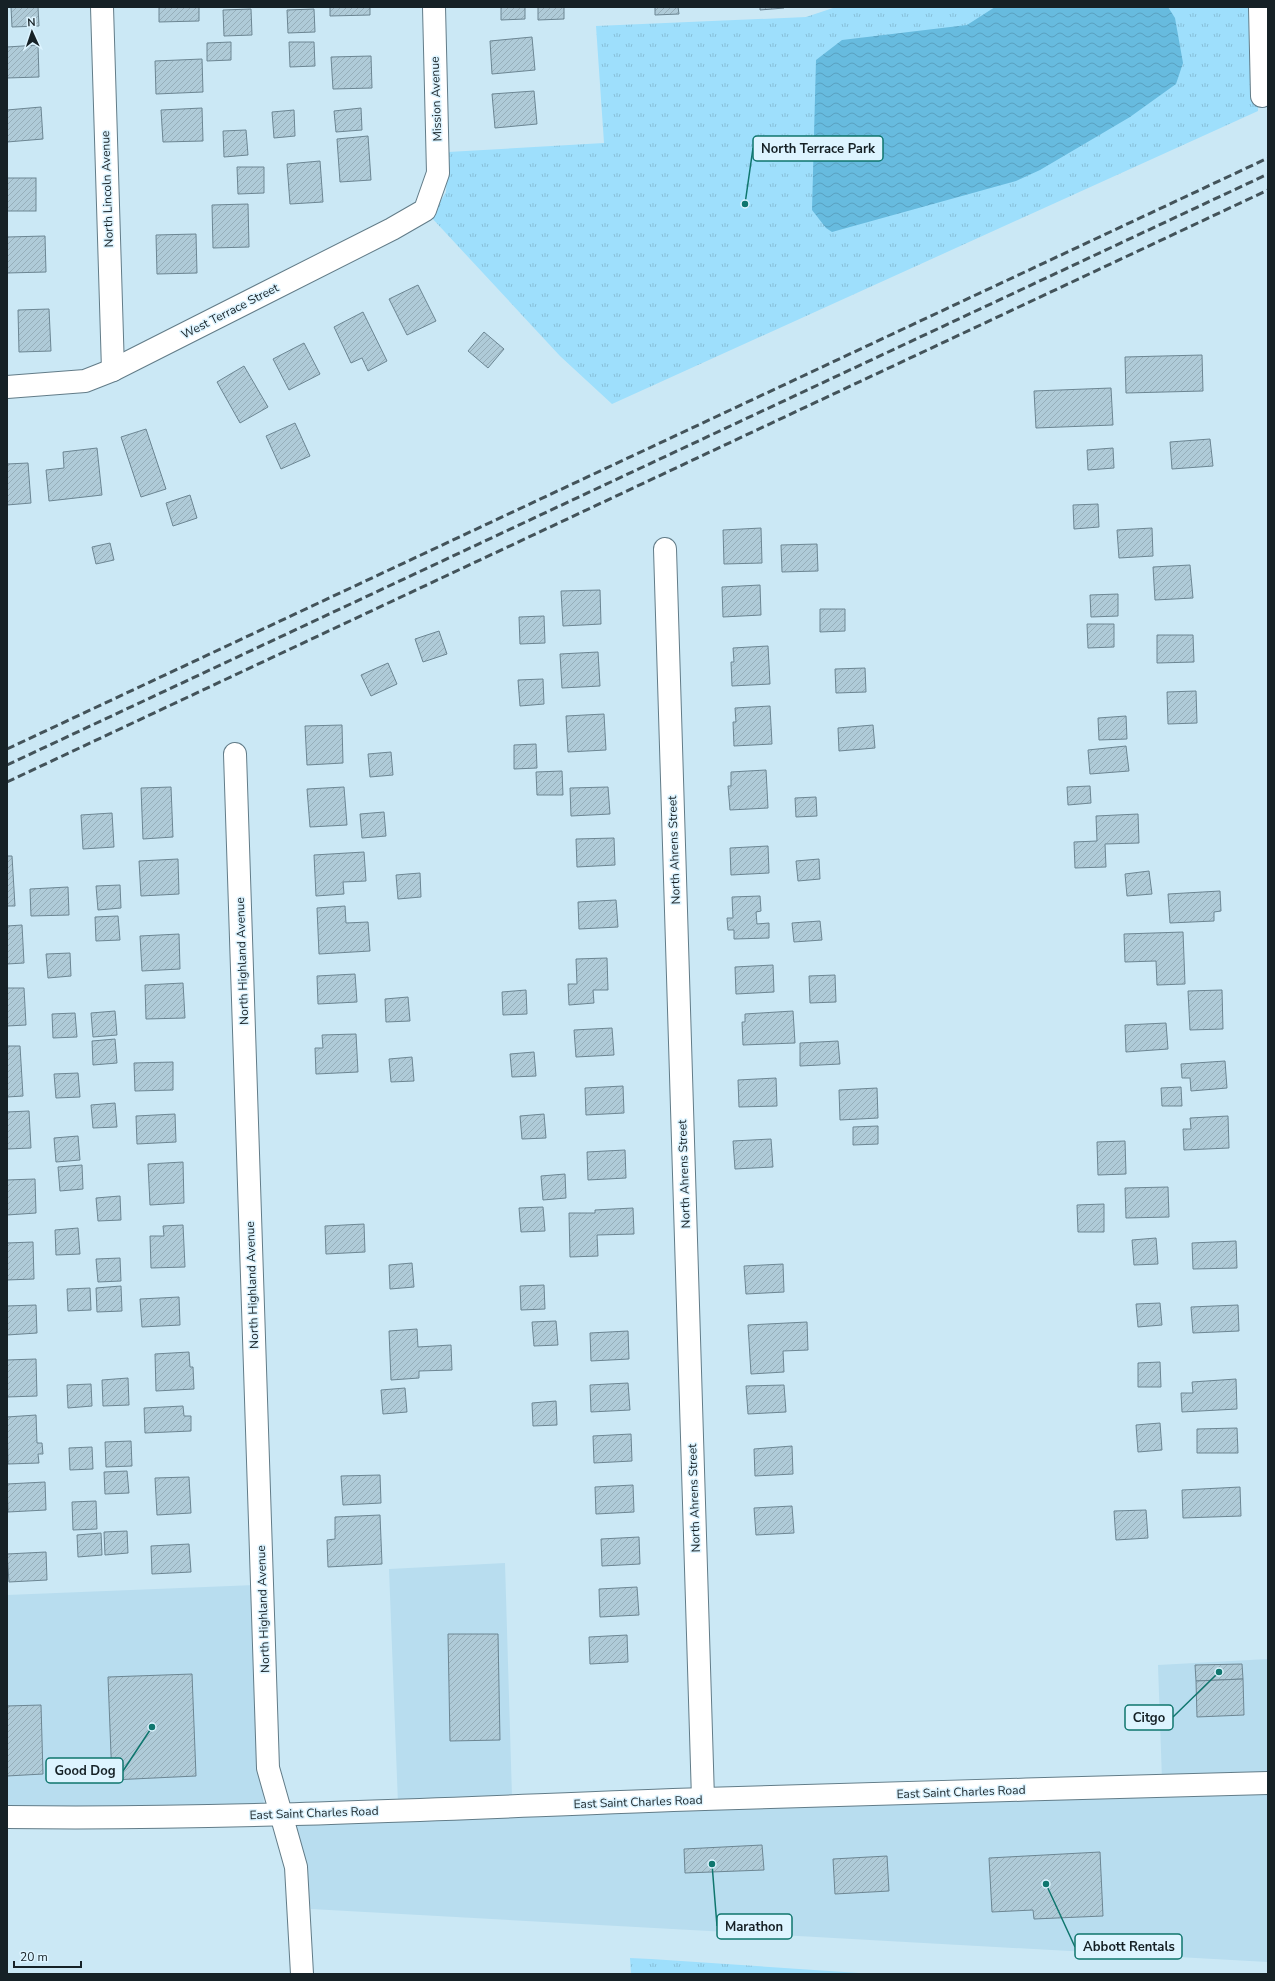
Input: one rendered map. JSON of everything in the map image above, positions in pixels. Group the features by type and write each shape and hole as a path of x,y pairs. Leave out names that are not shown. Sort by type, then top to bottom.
{"street":[{"name":"North Lincoln Avenue","path":"102,7 112,370"},
{"name":"Mission Avenue","path":"433,191 438,173 434,7"},
{"path":"1260,7 1262,96"},
{"name":"West Terrace Street","path":"7,387 85,381 112,370 392,229 425,210 433,191"},
{"name":"North Ahrens Street","path":"665,549 703,1799"},
{"name":"North Highland Avenue","path":"236,754 268,1768 280,1815 296,1867 302,1974"},
{"name":"East Saint Charles Road","path":"7,1816 107,1818 280,1815 703,1799 1268,1783"}],"shaded area":[{"path":"505,1563 512,1797 398,1804 389,1569"},
{"path":"255,1585 264,1809 7,1808 7,1595"},
{"path":"1268,1659 1268,1776 1162,1780 1158,1665"},
{"path":"1268,1788 1268,1962 311,1909 294,1823"}],"green space":[{"path":"836,7 1255,7 1258,111 612,404 560,356 431,217 446,192 448,152 604,143 596,26 806,17"},
{"path":"630,1958 651,1959 874,1974 631,1974"}],"water":[{"path":"995,7 1168,7 1175,18 1183,63 1176,84 1130,117 1040,170 1016,181 832,232 826,228 812,210 816,60 842,40 967,25"}],"building":[{"path":"11,7 38,7 39,26 12,27"},
{"path":"159,7 199,7 199,21 159,22"},
{"path":"330,7 370,7 370,15 330,16"},
{"path":"501,7 525,7 525,19 501,20"},
{"path":"538,7 564,7 564,19 538,20"},
{"path":"655,7 678,7 679,14 655,15"},
{"path":"760,7 784,7 784,8 760,10"},
{"path":"251,9 252,35 224,36 223,10"},
{"path":"314,9 315,32 288,33 287,10"},
{"path":"532,37 535,70 492,74 490,41"},
{"path":"231,42 231,60 207,61 207,43"},
{"path":"289,42 314,42 315,66 290,67"},
{"path":"38,45 39,77 7,78 7,47"},
{"path":"371,56 372,88 333,89 331,57"},
{"path":"202,59 203,92 156,94 155,61"},
{"path":"534,91 537,124 495,128 492,94"},
{"path":"41,107 43,139 7,142 7,110"},
{"path":"202,108 203,141 163,142 161,110"},
{"path":"361,108 362,130 336,132 334,111"},
{"path":"294,110 295,136 274,138 272,112"},
{"path":"246,130 248,155 224,157 223,131"},
{"path":"368,136 371,180 340,182 337,139"},
{"path":"320,161 323,202 290,204 287,164"},
{"path":"237,167 264,167 264,193 238,194"},
{"path":"7,178 36,178 36,211 7,211"},
{"path":"248,204 249,247 213,248 212,205"},
{"path":"196,234 197,273 157,274 156,235"},
{"path":"45,236 46,272 7,273 7,237"},
{"path":"418,285 436,321 407,335 389,299"},
{"path":"49,309 51,351 19,352 18,310"},
{"path":"363,312 387,361 368,371 362,358 351,363 334,327"},
{"path":"484,332 504,349 488,368 468,351"},
{"path":"304,343 320,374 289,390 273,359"},
{"path":"1202,355 1203,391 1126,393 1125,357"},
{"path":"244,366 268,407 240,423 217,382"},
{"path":"1111,388 1113,425 1036,428 1034,391"},
{"path":"295,423 310,456 281,469 266,436"},
{"path":"146,429 166,489 141,497 121,437"},
{"path":"1210,439 1213,466 1172,469 1170,442"},
{"path":"97,448 102,495 49,501 46,470 64,468 63,452"},
{"path":"1113,448 1114,468 1088,470 1087,450"},
{"path":"28,463 31,503 7,505 7,464"},
{"path":"190,495 197,518 173,526 166,503"},
{"path":"1098,504 1099,527 1074,529 1073,505"},
{"path":"761,528 762,563 724,564 723,530"},
{"path":"1152,528 1153,556 1119,558 1117,530"},
{"path":"110,543 114,560 96,564 92,547"},
{"path":"817,544 818,571 782,572 781,545"},
{"path":"1190,565 1193,598 1155,600 1153,567"},
{"path":"760,585 761,615 723,617 722,587"},
{"path":"600,590 601,624 563,626 561,591"},
{"path":"1118,594 1118,616 1091,617 1090,595"},
{"path":"820,609 845,609 845,631 820,632"},
{"path":"544,616 545,643 520,644 519,617"},
{"path":"1087,624 1114,624 1114,647 1088,648"},
{"path":"439,631 447,654 423,662 415,639"},
{"path":"1157,635 1193,635 1194,662 1157,663"},
{"path":"768,646 770,684 732,686 731,662 734,662 733,648"},
{"path":"598,652 600,686 562,688 560,654"},
{"path":"388,663 397,684 371,696 361,675"},
{"path":"865,668 866,692 836,693 835,669"},
{"path":"543,679 544,704 520,706 518,680"},
{"path":"1196,691 1197,723 1168,724 1167,692"},
{"path":"770,706 772,744 734,746 733,722 736,722 735,708"},
{"path":"604,714 606,750 568,752 566,716"},
{"path":"1126,716 1127,739 1099,740 1098,718"},
{"path":"342,725 343,763 307,765 305,726"},
{"path":"873,725 875,748 839,751 838,728"},
{"path":"536,744 537,768 514,769 514,745"},
{"path":"1126,746 1129,771 1090,774 1088,750"},
{"path":"391,752 393,775 370,777 368,754"},
{"path":"766,770 768,808 730,810 728,786 731,786 731,772"},
{"path":"562,771 563,795 537,795 536,772"},
{"path":"1090,786 1091,803 1068,805 1067,787"},
{"path":"171,787 173,837 143,839 141,788"},
{"path":"344,787 347,825 310,827 307,789"},
{"path":"608,787 610,814 571,816 570,788"},
{"path":"816,797 817,816 796,817 795,798"},
{"path":"384,812 386,836 362,838 360,814"},
{"path":"112,813 114,847 83,849 81,815"},
{"path":"1138,814 1139,843 1105,844 1106,867 1075,868 1074,842 1097,841 1096,816"},
{"path":"614,838 615,865 577,867 576,839"},
{"path":"768,846 769,873 731,875 730,848"},
{"path":"364,852 366,881 343,882 344,894 316,896 314,855"},
{"path":"7,856 12,856 15,906 7,906"},
{"path":"178,859 179,894 141,896 139,861"},
{"path":"819,859 820,879 798,881 796,861"},
{"path":"1149,871 1152,894 1127,896 1125,874"},
{"path":"420,873 421,897 398,899 396,875"},
{"path":"120,885 121,908 98,910 96,886"},
{"path":"68,887 69,915 31,916 30,889"},
{"path":"1220,891 1221,911 1214,912 1214,921 1170,923 1168,894"},
{"path":"760,896 761,911 756,912 757,924 769,923 769,938 734,939 734,930 728,930 727,918 733,918 732,897"},
{"path":"616,900 618,927 579,929 578,902"},
{"path":"345,906 346,923 368,922 370,951 319,954 317,908"},
{"path":"118,916 120,940 96,941 95,917"},
{"path":"820,921 822,940 794,942 792,923"},
{"path":"22,925 24,963 7,964 7,926"},
{"path":"1183,932 1185,984 1157,985 1156,961 1125,962 1124,934"},
{"path":"179,934 180,969 142,971 140,936"},
{"path":"70,953 71,976 48,978 46,954"},
{"path":"607,958 608,990 593,990 594,1003 569,1005 568,984 577,984 576,959"},
{"path":"773,965 774,992 736,994 735,967"},
{"path":"355,974 357,1002 318,1004 317,976"},
{"path":"835,975 836,1002 810,1003 809,976"},
{"path":"183,983 185,1018 146,1019 145,985"},
{"path":"7,988 24,988 26,1025 7,1026"},
{"path":"526,990 527,1014 503,1015 502,992"},
{"path":"1222,990 1223,1029 1190,1030 1188,991"},
{"path":"408,997 410,1021 386,1022 385,999"},
{"path":"115,1011 117,1035 93,1037 91,1013"},
{"path":"793,1011 795,1043 743,1045 742,1022 745,1022 745,1014"},
{"path":"75,1013 77,1037 53,1038 52,1014"},
{"path":"1166,1023 1168,1049 1126,1052 1125,1025"},
{"path":"612,1028 614,1055 576,1057 574,1030"},
{"path":"356,1034 358,1072 316,1074 315,1048 323,1048 322,1035"},
{"path":"115,1039 117,1063 93,1065 92,1041"},
{"path":"838,1041 840,1064 800,1066 800,1043"},
{"path":"7,1046 20,1046 23,1096 7,1097"},
{"path":"534,1052 536,1076 512,1077 510,1054"},
{"path":"412,1057 414,1081 391,1082 389,1059"},
{"path":"1225,1061 1227,1088 1191,1091 1190,1078 1182,1078 1181,1064"},
{"path":"173,1062 173,1090 135,1091 134,1063"},
{"path":"78,1073 80,1097 56,1098 54,1074"},
{"path":"776,1078 777,1106 739,1107 738,1080"},
{"path":"623,1086 624,1113 586,1115 585,1088"},
{"path":"1181,1087 1182,1106 1162,1106 1161,1088"},
{"path":"877,1088 878,1118 840,1120 839,1090"},
{"path":"115,1103 117,1127 93,1128 91,1105"},
{"path":"29,1111 31,1148 7,1149 7,1112"},
{"path":"175,1114 176,1142 137,1144 136,1116"},
{"path":"544,1114 546,1138 522,1139 520,1116"},
{"path":"1228,1116 1229,1148 1184,1150 1183,1129 1191,1129 1190,1118"},
{"path":"878,1126 878,1144 853,1145 853,1127"},
{"path":"78,1136 80,1160 56,1162 54,1138"},
{"path":"771,1139 773,1167 735,1169 733,1141"},
{"path":"1125,1141 1126,1174 1098,1175 1097,1142"},
{"path":"625,1150 626,1178 588,1180 587,1152"},
{"path":"183,1162 184,1203 150,1205 148,1164"},
{"path":"82,1165 83,1189 60,1191 58,1167"},
{"path":"565,1174 566,1198 543,1200 541,1176"},
{"path":"35,1179 36,1213 7,1215 7,1180"},
{"path":"1168,1187 1169,1217 1126,1218 1125,1188"},
{"path":"120,1196 121,1220 98,1221 96,1198"},
{"path":"1104,1204 1104,1232 1078,1232 1077,1205"},
{"path":"543,1207 545,1231 521,1232 519,1208"},
{"path":"633,1208 634,1234 597,1235 598,1256 570,1257 569,1213 595,1213 595,1210"},
{"path":"364,1224 365,1252 326,1254 325,1226"},
{"path":"183,1225 185,1267 151,1268 150,1236 164,1236 163,1226"},
{"path":"78,1228 80,1254 56,1255 55,1230"},
{"path":"1156,1238 1158,1264 1134,1265 1132,1240"},
{"path":"1236,1241 1237,1268 1193,1269 1192,1243"},
{"path":"33,1242 34,1279 7,1280 7,1243"},
{"path":"120,1258 121,1281 98,1282 96,1259"},
{"path":"412,1263 414,1287 390,1289 389,1265"},
{"path":"783,1264 784,1292 746,1294 744,1266"},
{"path":"544,1285 545,1309 521,1310 520,1286"},
{"path":"121,1286 122,1311 97,1312 96,1288"},
{"path":"90,1288 91,1310 68,1311 67,1289"},
{"path":"179,1297 180,1325 142,1327 140,1299"},
{"path":"1160,1303 1162,1325 1138,1327 1136,1304"},
{"path":"36,1305 37,1333 7,1335 7,1306"},
{"path":"1238,1305 1239,1331 1193,1333 1191,1307"},
{"path":"556,1321 558,1345 534,1346 532,1322"},
{"path":"807,1322 808,1350 783,1351 784,1372 751,1374 748,1325"},
{"path":"417,1329 418,1347 451,1345 452,1370 419,1371 419,1378 391,1380 389,1331"},
{"path":"628,1331 629,1359 591,1361 590,1333"},
{"path":"189,1352 190,1367 193,1367 194,1389 156,1391 155,1354"},
{"path":"36,1359 37,1396 7,1397 7,1360"},
{"path":"1160,1362 1161,1387 1138,1387 1138,1363"},
{"path":"128,1378 129,1405 103,1406 102,1380"},
{"path":"1236,1379 1237,1409 1182,1412 1181,1393 1193,1393 1192,1382"},
{"path":"628,1383 630,1410 591,1412 590,1385"},
{"path":"91,1384 92,1406 68,1408 67,1385"},
{"path":"784,1385 786,1412 748,1414 746,1386"},
{"path":"405,1388 407,1412 383,1414 381,1390"},
{"path":"556,1401 557,1425 533,1426 532,1403"},
{"path":"183,1406 184,1416 191,1416 191,1431 145,1433 144,1408"},
{"path":"36,1415 37,1443 42,1443 43,1454 38,1454 39,1463 8,1464 7,1417"},
{"path":"1160,1423 1162,1450 1138,1452 1136,1425"},
{"path":"1237,1428 1238,1453 1197,1453 1197,1429"},
{"path":"631,1434 632,1461 594,1463 593,1436"},
{"path":"131,1441 132,1466 106,1467 105,1442"},
{"path":"792,1446 793,1474 755,1476 754,1449"},
{"path":"92,1447 93,1469 70,1470 69,1448"},
{"path":"127,1471 129,1493 105,1494 104,1472"},
{"path":"380,1475 381,1503 343,1505 341,1476"},
{"path":"189,1477 191,1513 157,1515 155,1478"},
{"path":"45,1482 46,1510 8,1512 7,1484"},
{"path":"633,1485 634,1512 596,1514 595,1487"},
{"path":"1240,1487 1241,1516 1183,1518 1182,1490"},
{"path":"96,1501 97,1529 73,1530 72,1502"},
{"path":"792,1506 794,1533 756,1535 754,1508"},
{"path":"1146,1510 1148,1538 1116,1540 1114,1511"},
{"path":"380,1515 382,1564 328,1567 327,1540 335,1539 335,1517"},
{"path":"127,1531 128,1553 105,1555 104,1532"},
{"path":"101,1533 102,1555 78,1557 77,1535"},
{"path":"639,1537 640,1564 602,1566 601,1539"},
{"path":"189,1544 191,1572 152,1574 151,1546"},
{"path":"46,1552 47,1580 9,1582 7,1554"},
{"path":"637,1587 639,1615 600,1617 599,1589"},
{"path":"448,1634 498,1634 500,1740 450,1741"},
{"path":"627,1635 628,1662 590,1664 589,1637"},
{"path":"1242,1664 1243,1679 1196,1681 1195,1665"},
{"path":"192,1674 196,1776 112,1780 108,1677"},
{"path":"1243,1679 1244,1715 1197,1717 1196,1681"},
{"path":"41,1705 43,1774 7,1776 7,1706"},
{"path":"762,1845 764,1870 685,1873 684,1849"},
{"path":"1100,1852 1103,1916 1034,1919 1033,1910 992,1912 989,1858"},
{"path":"887,1856 889,1891 835,1894 833,1859"}],"railway":[{"path":"7,749 1268,158"},
{"path":"7,765 1268,174"},
{"path":"7,782 1268,190"}],"place":[{"name":"North Terrace Park","path":"745,204"},
{"name":"Citgo","path":"1219,1672"},
{"name":"Good Dog","path":"152,1727"},
{"name":"Marathon","path":"712,1864"},
{"name":"Abbott Rentals","path":"1046,1884"}]}
